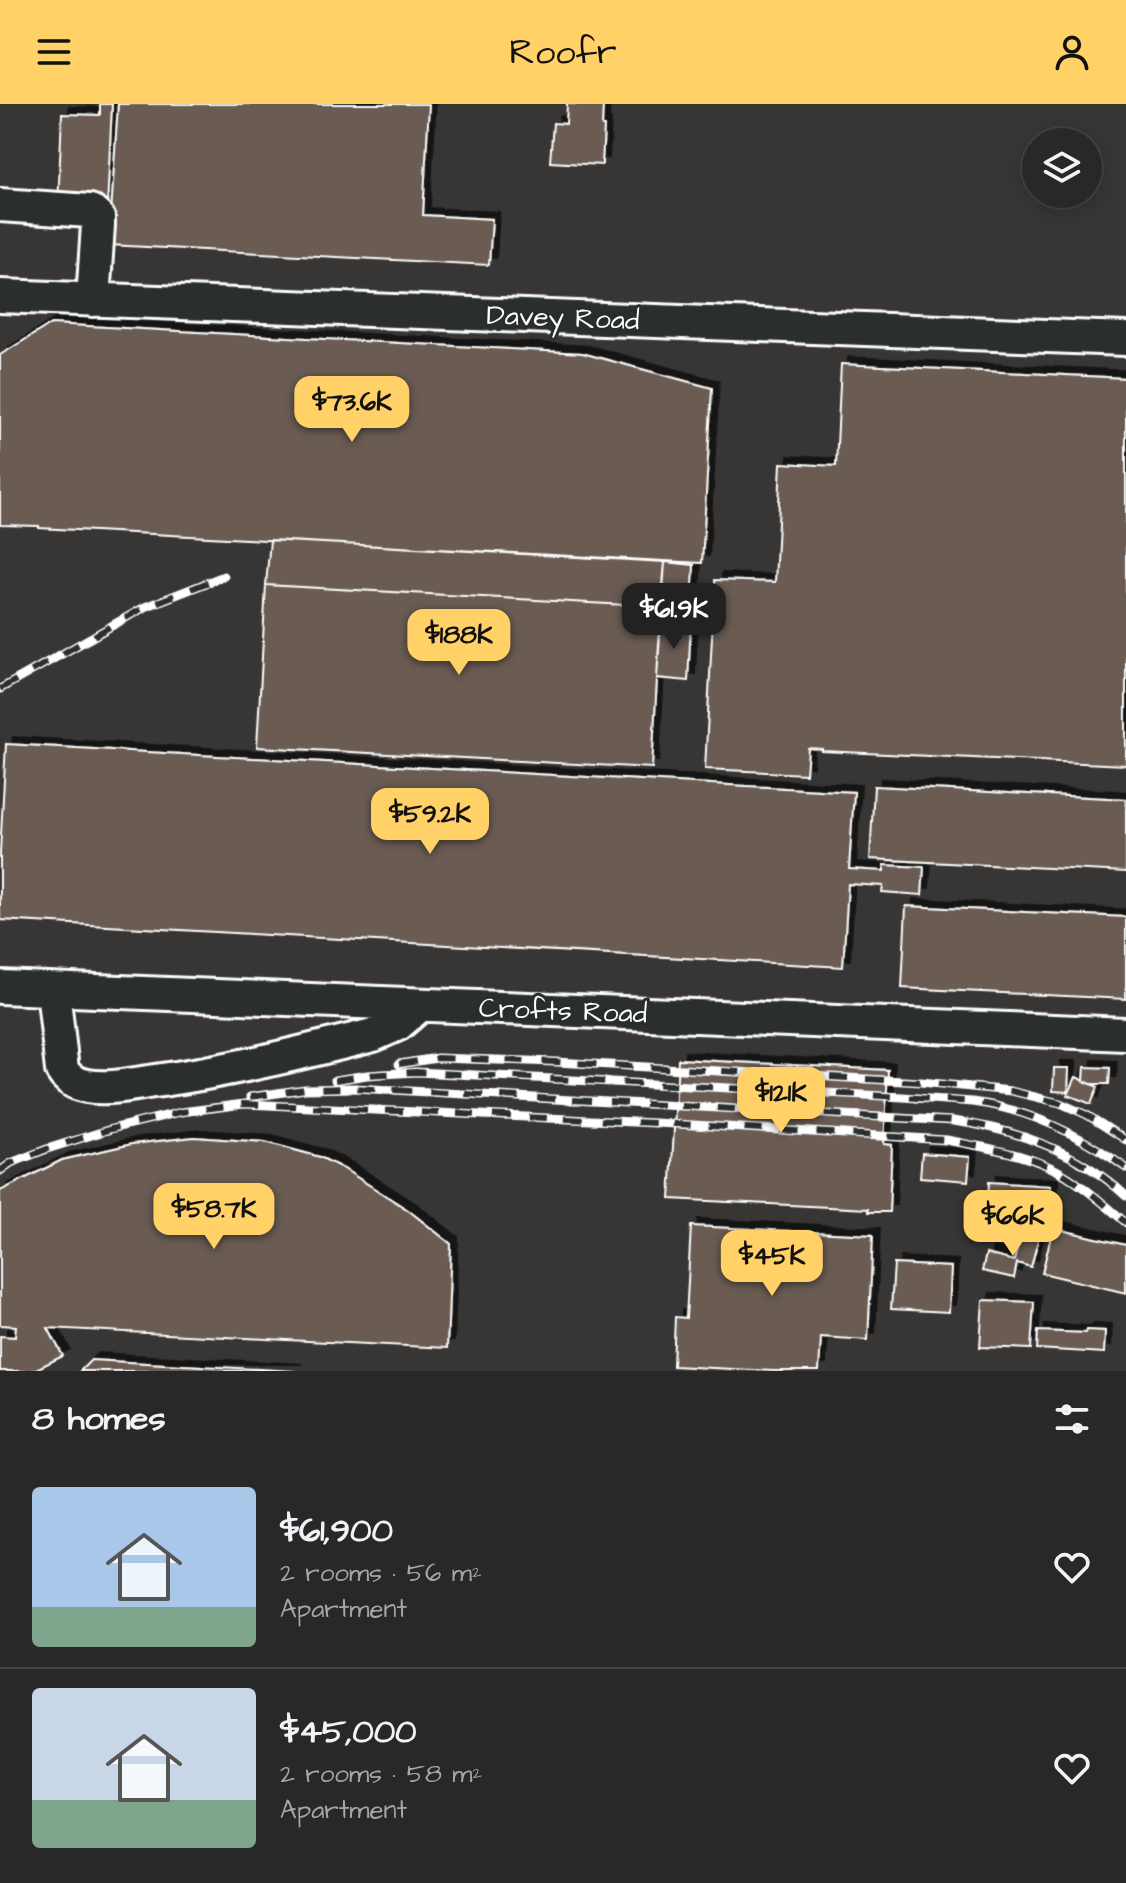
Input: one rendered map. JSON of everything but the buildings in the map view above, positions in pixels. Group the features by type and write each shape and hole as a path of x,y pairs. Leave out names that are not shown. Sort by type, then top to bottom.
{"lane":[{"path":"0,205 90,211 95,214 98,225 93,300"},
{"name":"Davey Road","path":"0,296 1126,339"},
{"name":"Crofts Road","path":"0,987 1126,1034"},
{"path":"53,990 62,1070 74,1083 105,1088 202,1074 373,1035 398,1024 420,1005"}],"railway":[{"path":"0,689 145,607 224,576"},
{"path":"399,1064 437,1058 556,1062 921,1082 1011,1091 1060,1103 1087,1115 1126,1140"},
{"path":"335,1080 416,1072 972,1102 993,1105 1053,1125 1126,1168"},
{"path":"250,1097 305,1089 355,1088 953,1121 1000,1130 1046,1145 1088,1167 1126,1196"},
{"path":"0,1171 11,1163 47,1149 111,1129 181,1112 244,1104 947,1140 1009,1153 1053,1168 1105,1204 1126,1223"}]}
